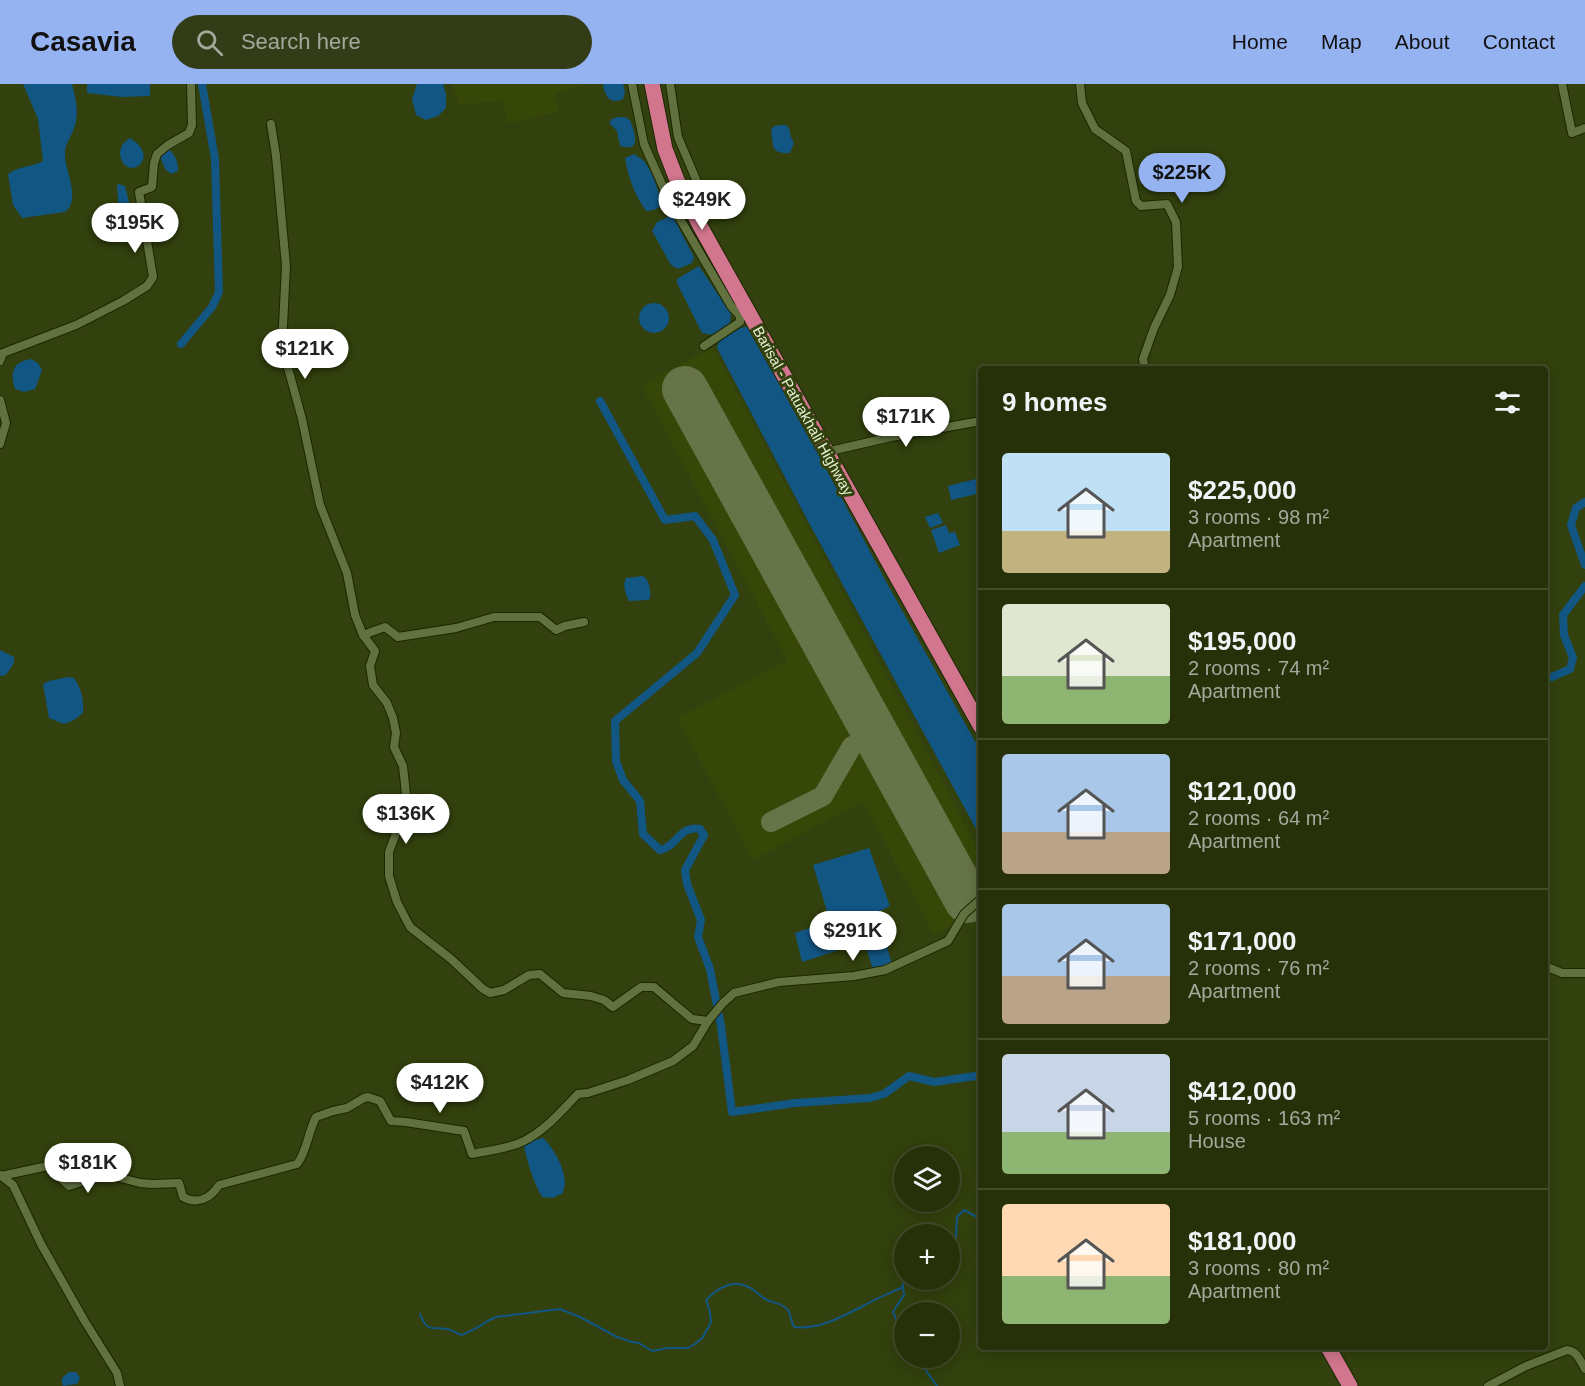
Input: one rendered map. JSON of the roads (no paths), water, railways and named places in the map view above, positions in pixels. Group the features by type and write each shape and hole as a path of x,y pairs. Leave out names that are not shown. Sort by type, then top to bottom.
{"highway":[{"name":"Barisal - Patuakhali Highway","path":"652,84 661,132 677,180 727,275 978,722"},
{"path":"1330,1350 1350,1386"}],"street":[{"path":"0,361 3,353 76,325 147,286 153,277 139,192 153,187 154,163 157,154 189,133 192,125 191,84"},
{"path":"633,84 644,144 669,200 731,306 740,316 740,322 704,346"},
{"path":"670,84 678,137 709,210"},
{"path":"1080,84 1082,103 1095,129 1126,151 1136,201 1141,206 1167,204 1176,222 1178,267 1170,295 1154,328 1143,359 1144,366"},
{"path":"1562,84 1572,133 1585,128"},
{"path":"271,124 286,266 282,346 302,419 320,505 347,573 355,615 363,635 375,651 370,666 373,684 387,703 393,718 396,733 394,747 403,766 407,804 389,852 389,876 397,902 410,927 490,993 504,990 529,975 540,974 563,993 591,996 604,1000 613,1007 641,987 654,987 692,1019 708,1021"},
{"path":"0,400 6,423 0,444"},
{"path":"826,452 891,437 978,422"},
{"path":"363,635 385,627 398,636 456,628 494,617 540,616 556,630 584,622"},
{"path":"0,1176 48,1166 69,1186 106,1174 140,1183 179,1183 183,1197 194,1201 201,1200 214,1193 219,1185 297,1164 303,1155 310,1127 316,1117 347,1108 369,1097 380,1101 391,1122 406,1122 464,1131 472,1154 523,1142 548,1125 578,1094 618,1083 673,1061 693,1046 708,1021 734,993 779,982 854,976 885,970 948,941 964,914 978,902"},
{"path":"1548,967 1562,973 1585,973"},
{"path":"0,1176 13,1185 41,1244 117,1373 120,1386"},
{"path":"1488,1386 1526,1366 1567,1350 1572,1350 1576,1354 1585,1369"}],"water":[{"path":"23,84 72,84 77,113 65,150 72,200 65,212 22,218 13,205 8,174 16,169 43,161 38,119"},
{"path":"87,84 150,84 150,96 122,97 87,93"},
{"path":"417,84 443,84 446,108 438,116 426,120 416,115 412,99"},
{"path":"604,84 623,84 625,92 623,99 615,101 609,99 605,93"},
{"path":"618,117 630,120 635,140 632,146 620,146 617,131 609,123"},
{"path":"781,125 789,128 794,143 790,153 776,151 773,146 771,129"},
{"path":"130,138 139,146 143,154 143,160 134,168 123,163 120,154 123,144"},
{"path":"170,150 178,168 178,171 171,174 165,169 160,156"},
{"path":"634,154 643,160 649,169 662,204 651,211 646,211 632,186 625,158"},
{"path":"118,184 125,186 132,214 129,216 122,217 119,211"},
{"path":"672,215 694,257 692,263 678,269 671,265 652,231 657,222"},
{"path":"699,266 731,314 730,324 713,335 702,333 677,283 677,279"},
{"path":"654,303 665,307 669,318 665,329 654,333 643,329 639,318 643,307"},
{"path":"749,327 978,747 978,833 809,523 717,348 724,337"},
{"path":"31,359 38,363 42,370 35,389 24,392 15,389 14,369 25,360"},
{"path":"978,478 978,494 951,500 948,486"},
{"path":"938,513 943,523 930,528 925,517"},
{"path":"946,525 949,533 955,532 960,545 939,553 931,530"},
{"path":"643,576 650,586 650,599 629,601 624,587 626,578"},
{"path":"0,650 14,657 14,663 6,675 0,676"},
{"path":"68,677 74,678 79,687 83,699 83,713 64,724 49,718 43,684"},
{"path":"869,848 890,906 876,913 892,963 873,970 866,947 859,949 855,940 839,947 839,950 802,962 795,933 830,921 813,865"},
{"path":"543,1138 558,1158 564,1177 563,1193 553,1198 542,1197 531,1172 524,1146"},
{"path":"69,1372 76,1372 80,1378 77,1384 63,1386 62,1378"}],"waterway":[{"path":"181,344 212,307 219,292 215,159 202,84"},
{"path":"600,401 665,520 695,516 713,540 735,595 697,653 615,721 616,761 623,780 640,801 643,834 660,850 666,848 687,830 700,829 704,835 685,870 687,884 701,920 698,937 710,969 721,1026 732,1112 795,1103 870,1098 884,1094 909,1076 934,1082 978,1078"},
{"path":"1585,502 1576,508 1571,525 1585,565"},
{"path":"1548,677 1570,669 1573,658 1564,635 1563,615 1585,586"},
{"path":"957,1224 957,1217 964,1210 978,1217"},
{"path":"420,1314 428,1327 447,1329 461,1335 496,1317 560,1309 617,1337 639,1343 652,1351 688,1348 703,1337 711,1322 706,1300 727,1285 745,1286 767,1300 783,1306 789,1312 794,1327 813,1326 831,1321 896,1290"},
{"path":"899,1302 904,1295 903,1290"},
{"path":"894,1310 894,1314"},
{"path":"924,1368 937,1386"}]}
